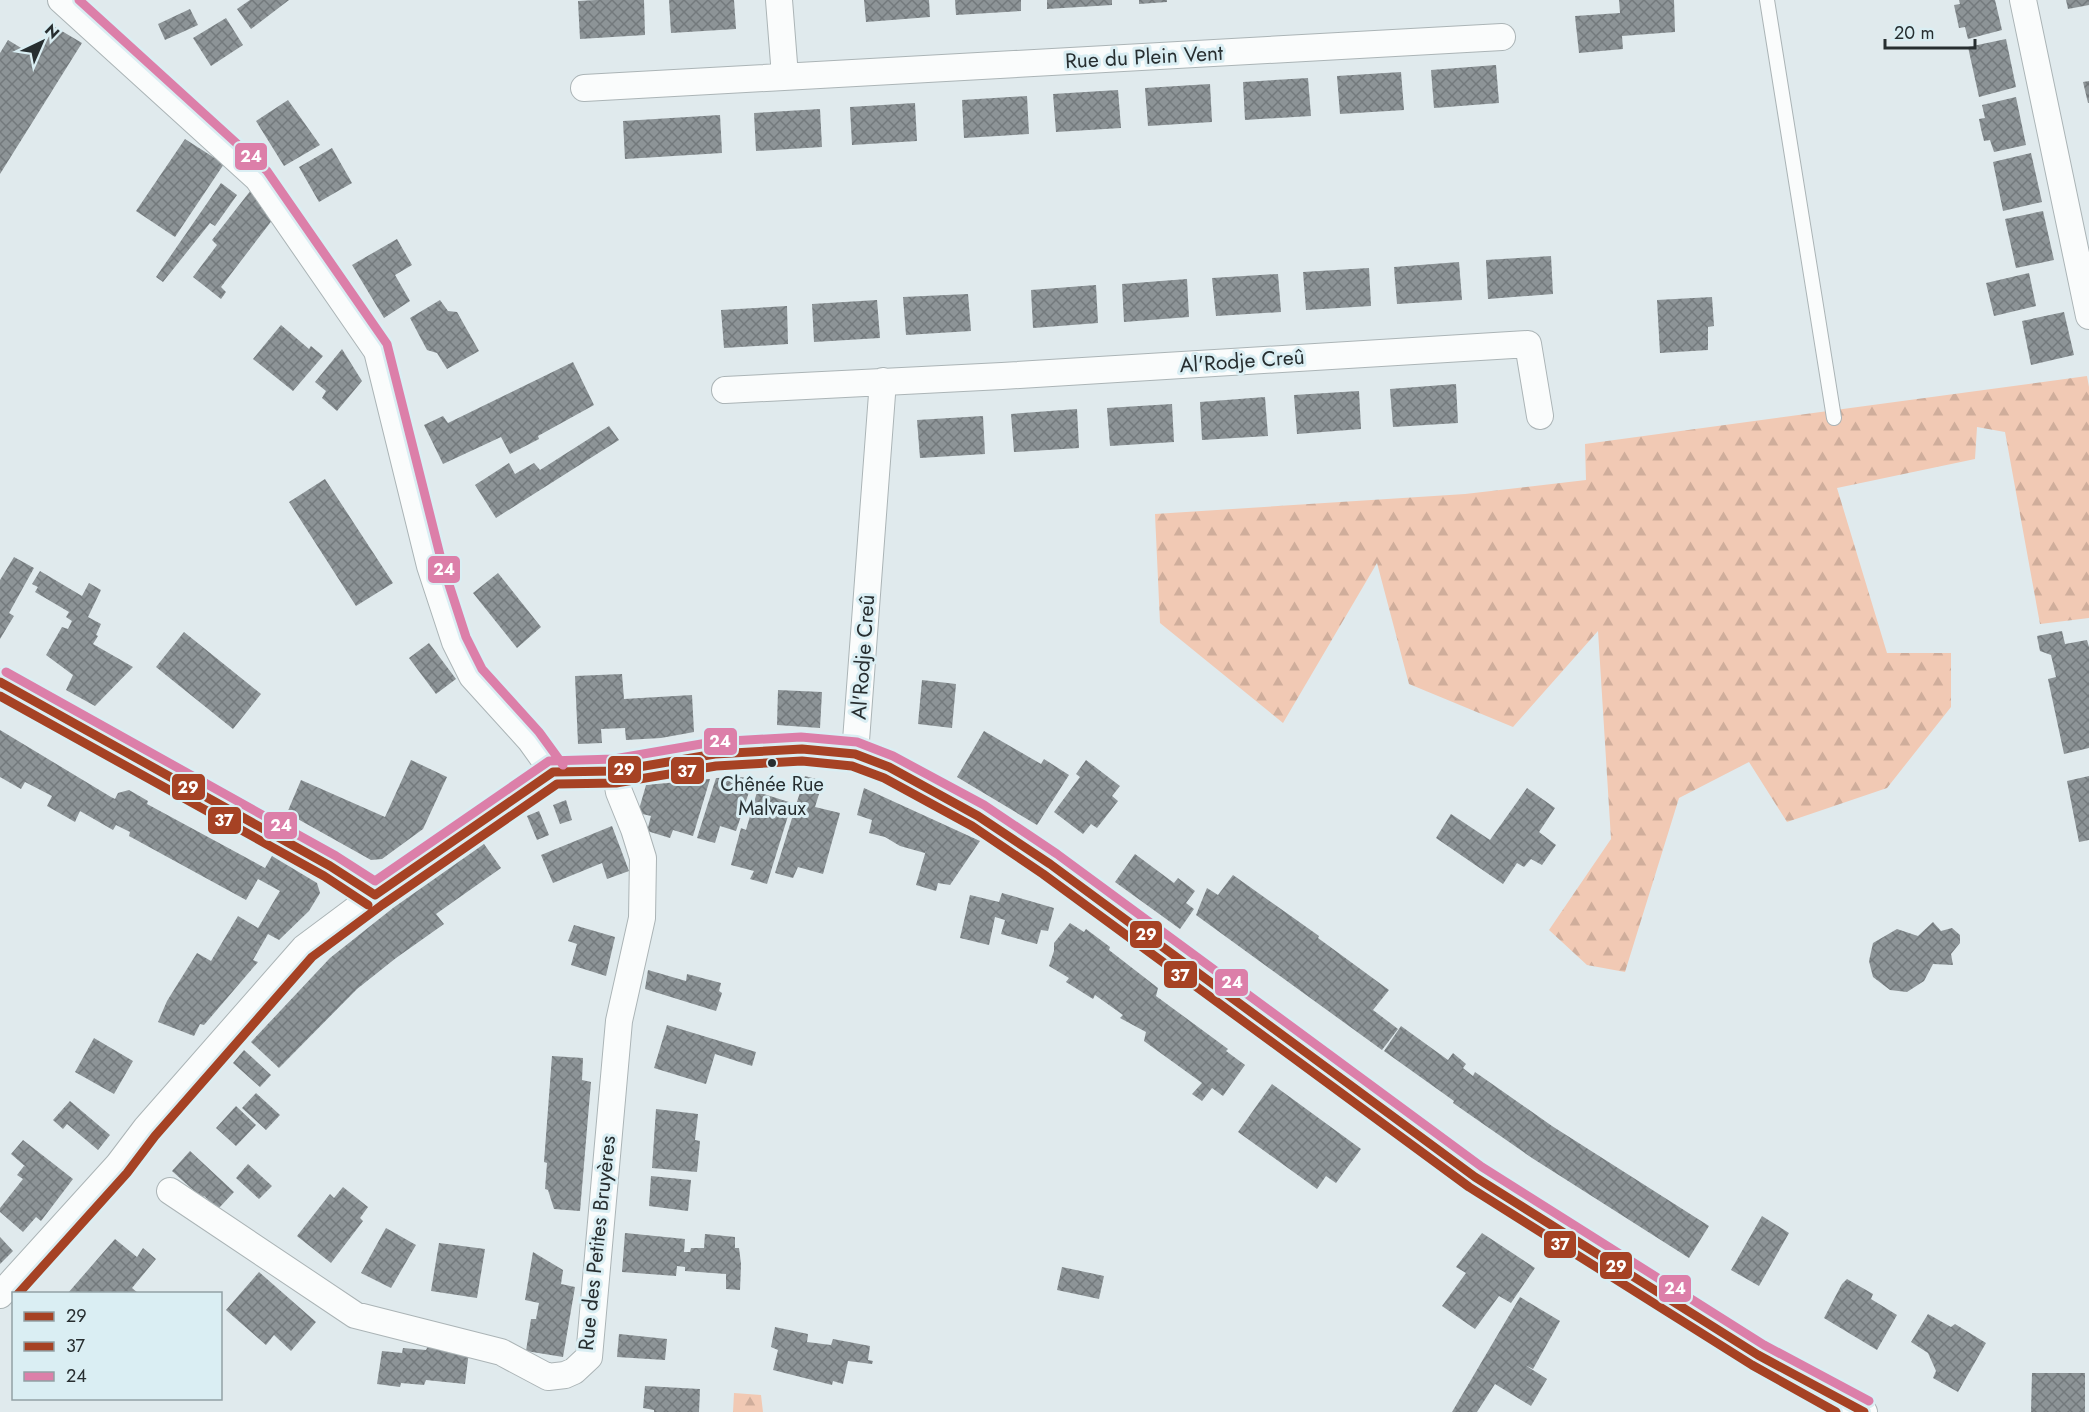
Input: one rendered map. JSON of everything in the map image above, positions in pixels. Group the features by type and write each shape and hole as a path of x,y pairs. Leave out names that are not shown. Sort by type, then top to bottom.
{"street":[{"path":"61,0 258,179 377,351 430,567 455,642 472,676 530,740 553,772"},
{"path":"779,0 785,76"},
{"path":"2023,0 2089,316"},
{"name":"Rue du Plein Vent","path":"584,88 1502,37"},
{"name":"Al'Rodje Creû","path":"725,390 1002,376 1528,344 1540,416"},
{"name":"Al'Rodje Creû","path":"855,754 883,381"},
{"path":"0,682 330,866 375,895"},
{"path":"0,1295 118,1165 146,1128 304,948 375,895 553,772 615,771 715,754 802,748 855,754 889,767 978,816 1050,864 1475,1177 1758,1355 1863,1412"},
{"name":"Rue des Petites Bruyères","path":"170,1191 356,1315 501,1352 549,1377 574,1371 589,1357 619,1021 642,918 643,858 619,792 615,771"}],"lane":[{"path":"1767,0 1834,418"}],"green space":[{"path":"2087,376 2089,387 2089,618 2040,624 2005,432 1977,427 1975,459 1837,488 1887,653 1951,653 1951,707 1887,788 1787,822 1749,762 1679,798 1625,972 1587,965 1549,930 1611,839 1598,631 1513,727 1409,684 1377,563 1283,723 1160,623 1155,514 1465,494 1586,480 1585,444"},
{"path":"734,1393 761,1395 763,1412 733,1412"}],"building":[{"path":"250,0 289,0 251,29 237,9"},
{"path":"644,0 645,35 580,39 578,1"},
{"path":"669,0 734,0 736,29 671,33"},
{"path":"864,0 929,0 930,17 866,22"},
{"path":"955,0 1021,0 1021,11 956,15"},
{"path":"1047,0 1112,0 1112,5 1047,9"},
{"path":"1139,0 1167,0 1167,2 1139,4"},
{"path":"1619,0 1674,0 1675,32 1622,36 1623,49 1579,53 1575,16 1620,13"},
{"path":"1959,0 1995,0 2002,30 1968,39 1965,27 1959,28 1954,5 1960,4"},
{"path":"2066,0 2089,0 2089,5 2068,9"},
{"path":"190,9 198,25 165,40 158,24"},
{"path":"226,18 243,45 211,66 193,38"},
{"path":"55,27 82,43 0,174 0,53 8,40 36,57"},
{"path":"2006,39 2016,87 1979,97 1968,47"},
{"path":"1496,65 1499,103 1434,108 1431,70"},
{"path":"1401,72 1404,110 1340,114 1337,76"},
{"path":"1308,78 1311,116 1245,120 1243,82"},
{"path":"2089,81 2089,103 2088,103 2083,82"},
{"path":"1210,84 1212,122 1148,126 1145,88"},
{"path":"1118,90 1121,128 1056,132 1053,94"},
{"path":"1027,96 1029,134 964,138 962,100"},
{"path":"2016,97 2026,145 1994,152 1990,140 1984,141 1979,119 1985,118 1982,105"},
{"path":"288,100 320,145 284,166 256,121"},
{"path":"915,103 917,141 852,145 850,107"},
{"path":"820,109 822,147 756,151 754,113"},
{"path":"720,115 722,153 625,159 623,121"},
{"path":"185,139 224,164 175,237 136,211"},
{"path":"332,148 352,183 319,202 299,167"},
{"path":"2031,153 2042,202 2003,211 1993,162"},
{"path":"221,183 237,195 215,226 210,223 163,282 156,277"},
{"path":"251,190 273,219 221,287 226,292 221,299 193,277 217,245 212,240"},
{"path":"2043,211 2054,260 2016,268 2005,219"},
{"path":"397,239 412,265 395,275 410,301 384,318 352,265"},
{"path":"1551,256 1553,294 1488,299 1486,260"},
{"path":"1459,262 1462,300 1397,304 1394,267"},
{"path":"1369,268 1371,306 1306,310 1303,272"},
{"path":"2029,273 2036,306 1994,316 1986,283"},
{"path":"1278,274 1281,312 1216,316 1212,278"},
{"path":"1187,279 1189,317 1124,322 1122,284"},
{"path":"1096,285 1098,323 1033,328 1031,290"},
{"path":"968,294 971,331 906,335 903,297"},
{"path":"1712,297 1714,326 1708,327 1708,350 1660,353 1657,300"},
{"path":"440,300 448,311 457,312 479,351 447,369 437,353 427,350 410,318"},
{"path":"877,300 880,338 814,342 812,304"},
{"path":"787,306 788,344 724,348 721,310"},
{"path":"2064,312 2074,355 2031,365 2022,321"},
{"path":"281,325 309,349 311,346 323,356 293,391 253,359"},
{"path":"342,349 362,381 337,411 322,398 326,391 315,382"},
{"path":"573,362 594,405 510,454 501,437 443,464 424,425 443,416 448,423"},
{"path":"1456,384 1458,423 1393,427 1390,389"},
{"path":"1359,391 1361,429 1297,434 1294,395"},
{"path":"1265,397 1268,436 1202,440 1200,402"},
{"path":"1172,404 1174,442 1110,446 1107,408"},
{"path":"1077,409 1079,448 1014,452 1011,414"},
{"path":"983,416 985,454 920,458 917,420"},
{"path":"609,426 619,440 496,518 475,485 509,463 515,474 534,463 540,470"},
{"path":"325,479 393,583 356,606 289,502"},
{"path":"14,557 34,568 9,613 14,616 0,639 0,580"},
{"path":"40,571 82,596 89,583 101,590 88,617 101,624 93,644 133,667 95,706 66,690 73,675 46,655 62,627 68,629 72,621 66,617 69,612 35,592 38,587 32,584"},
{"path":"498,573 541,627 517,648 473,593"},
{"path":"2062,631 2065,644 2087,640 2089,647 2089,748 2064,754 2048,679 2056,677 2051,655 2040,651 2037,636"},
{"path":"184,632 261,694 233,729 156,667"},
{"path":"429,643 456,679 436,694 409,658"},
{"path":"622,674 624,699 692,695 694,732 661,738 626,740 625,728 601,729 602,743 578,744 575,676"},
{"path":"922,680 956,684 952,728 918,724"},
{"path":"778,690 822,692 820,728 777,725"},
{"path":"0,730 115,799 118,793 129,790 148,801 147,804 265,868 272,856 317,883 320,893 309,911 279,940 268,934 253,960 258,962 204,1025 200,1024 194,1036 158,1022 167,1001 197,953 211,961 238,916 258,928 280,891 258,879 246,900 129,836 130,832 116,825 113,830 80,811 75,822 47,806 52,796 25,782 21,789 0,777"},
{"path":"984,731 1041,764 1044,759 1069,775 1037,825 957,777"},
{"path":"411,760 447,777 423,829 382,859 371,860 287,813 301,780 385,817"},
{"path":"1086,760 1120,786 1112,796 1118,801 1097,828 1091,824 1083,834 1054,812 1080,777 1076,774"},
{"path":"805,776 823,781 815,807 840,813 823,874 798,867 793,878 775,873"},
{"path":"2089,776 2089,840 2079,842 2067,781"},
{"path":"754,777 736,831 720,826 715,843 697,838 716,778"},
{"path":"710,779 693,836 673,830 670,838 647,831 651,816 638,813 646,785"},
{"path":"864,788 980,841 950,885 938,883 936,891 916,885 927,847 925,853 900,846 885,837 869,833 872,820 857,815"},
{"path":"1527,788 1555,808 1539,832 1556,845 1542,865 1531,859 1524,867 1517,863 1503,884 1436,838 1451,814 1490,840"},
{"path":"757,792 792,803 767,884 750,879 754,871 731,865 741,828 746,830"},
{"path":"566,800 572,820 560,824 553,805"},
{"path":"539,811 549,835 537,840 527,816"},
{"path":"612,826 629,871 607,879 602,863 553,883 541,855"},
{"path":"484,844 501,868 436,914 444,924 357,989 279,1068 251,1042 330,958 393,908"},
{"path":"1135,854 1174,883 1178,878 1195,891 1186,903 1194,909 1180,929 1115,882"},
{"path":"1233,875 1319,936 1318,938 1389,990 1373,1010 1398,1029 1382,1050 1196,915 1207,888 1218,895"},
{"path":"1002,893 1054,908 1048,931 1041,930 1037,944 1001,934 1005,920 995,917 989,945 960,938 970,895 999,902"},
{"path":"1933,922 1941,931 1952,928 1960,935 1960,943 1951,954 1953,965 1933,964 1924,981 1907,992 1890,990 1873,977 1869,961 1873,943 1897,929 1918,936"},
{"path":"1070,923 1084,932 1086,929 1110,947 1109,950 1158,988 1156,996 1228,1049 1226,1051 1245,1065 1223,1096 1212,1088 1202,1101 1192,1094 1202,1083 1144,1041 1146,1032 1120,1018 1123,1015 1095,995 1093,999 1066,982 1069,978 1049,966 1054,943"},
{"path":"574,925 615,937 606,976 571,965 577,944 568,941"},
{"path":"648,970 686,981 687,974 721,983 719,991 722,993 716,1011 645,989"},
{"path":"667,1025 756,1052 752,1066 715,1054 706,1084 654,1068"},
{"path":"1401,1026 1448,1060 1453,1053 1466,1064 1463,1068 1473,1076 1475,1072 1552,1126 1709,1226 1689,1258 1532,1158 1384,1051"},
{"path":"94,1038 133,1061 114,1094 75,1072"},
{"path":"244,1050 271,1075 260,1087 233,1063"},
{"path":"552,1056 583,1058 582,1080 591,1082 580,1211 554,1209 548,1190 545,1189 547,1163 544,1162"},
{"path":"1272,1084 1361,1149 1336,1183 1326,1176 1317,1189 1238,1132"},
{"path":"256,1093 280,1115 266,1130 242,1108"},
{"path":"70,1101 110,1135 98,1150 67,1124 63,1129 53,1120"},
{"path":"236,1106 256,1125 236,1146 216,1128"},
{"path":"656,1109 698,1114 695,1140 700,1141 697,1172 652,1168"},
{"path":"23,1140 73,1179 41,1221 36,1217 23,1232 0,1212 0,1208 23,1179 17,1175 24,1166 26,1167 11,1154"},
{"path":"190,1151 234,1192 218,1209 172,1171"},
{"path":"248,1164 272,1186 259,1199 236,1178"},
{"path":"651,1176 691,1180 688,1211 649,1206"},
{"path":"343,1187 368,1207 360,1218 363,1221 331,1263 297,1236 330,1194 334,1198"},
{"path":"1762,1216 1789,1233 1759,1286 1731,1270"},
{"path":"386,1228 416,1245 391,1288 361,1273"},
{"path":"625,1233 685,1239 684,1252 690,1252 691,1248 704,1248 705,1234 735,1237 735,1248 739,1248 741,1264 740,1290 726,1289 726,1274 685,1271 685,1267 677,1266 676,1276 622,1272"},
{"path":"1482,1233 1535,1268 1511,1303 1499,1296 1475,1329 1442,1306 1466,1273 1456,1267"},
{"path":"0,1237 13,1251 0,1264"},
{"path":"115,1239 137,1257 143,1248 156,1259 132,1288 137,1292 69,1292"},
{"path":"439,1243 485,1249 477,1298 431,1291"},
{"path":"533,1252 563,1270 561,1284 575,1287 563,1357 526,1351 531,1319 536,1319 539,1303 525,1300"},
{"path":"1062,1267 1104,1276 1099,1299 1057,1290"},
{"path":"259,1272 316,1322 291,1351 274,1335 266,1345 226,1310"},
{"path":"1847,1279 1873,1294 1871,1299 1897,1315 1877,1350 1824,1318"},
{"path":"1520,1297 1560,1321 1533,1369 1525,1365 1547,1379 1531,1406 1495,1384 1477,1412 1452,1412"},
{"path":"1928,1314 1951,1327 1955,1324 1986,1343 1958,1392 1933,1378 1936,1371 1928,1353 1911,1342"},
{"path":"775,1327 808,1334 807,1342 831,1345 833,1339 870,1346 868,1360 873,1361 872,1364 848,1361 843,1384 833,1381 832,1385 773,1370 778,1350 771,1347"},
{"path":"619,1334 667,1339 665,1360 617,1357"},
{"path":"428,1346 469,1351 465,1384 426,1380 424,1385 401,1383 400,1387 377,1384 382,1351 402,1353 403,1348 426,1350"},
{"path":"2032,1373 2085,1373 2085,1412 2031,1412"},
{"path":"645,1386 700,1389 699,1412 654,1412 654,1410 643,1408"}],"transit line":[{"name":"24","path":"79,0 267,171 387,344 442,563 466,637 482,669 539,732 563,765"},
{"name":"24","path":"6,672 336,856 375,881 549,761 614,759 713,742 801,737 857,742 893,756 984,805 1057,854 1482,1167 1764,1345 1869,1401"},
{"name":"29","path":"0,682 330,866 375,895"},
{"name":"37","path":"0,696 324,876 368,905"},
{"name":"29","path":"375,895 553,772 615,771 715,754 802,749 855,754 889,767 978,816 1050,864 1475,1177 1758,1355 1864,1412"},
{"name":"37","path":"20,1292 127,1173 155,1136 312,957 382,905 557,784 616,783 716,766 802,761 852,766 884,778 972,826 1043,874 1469,1187 1752,1365 1836,1412"}],"place":[{"name":"Chênée Rue Malvaux","path":"772,763"}]}
